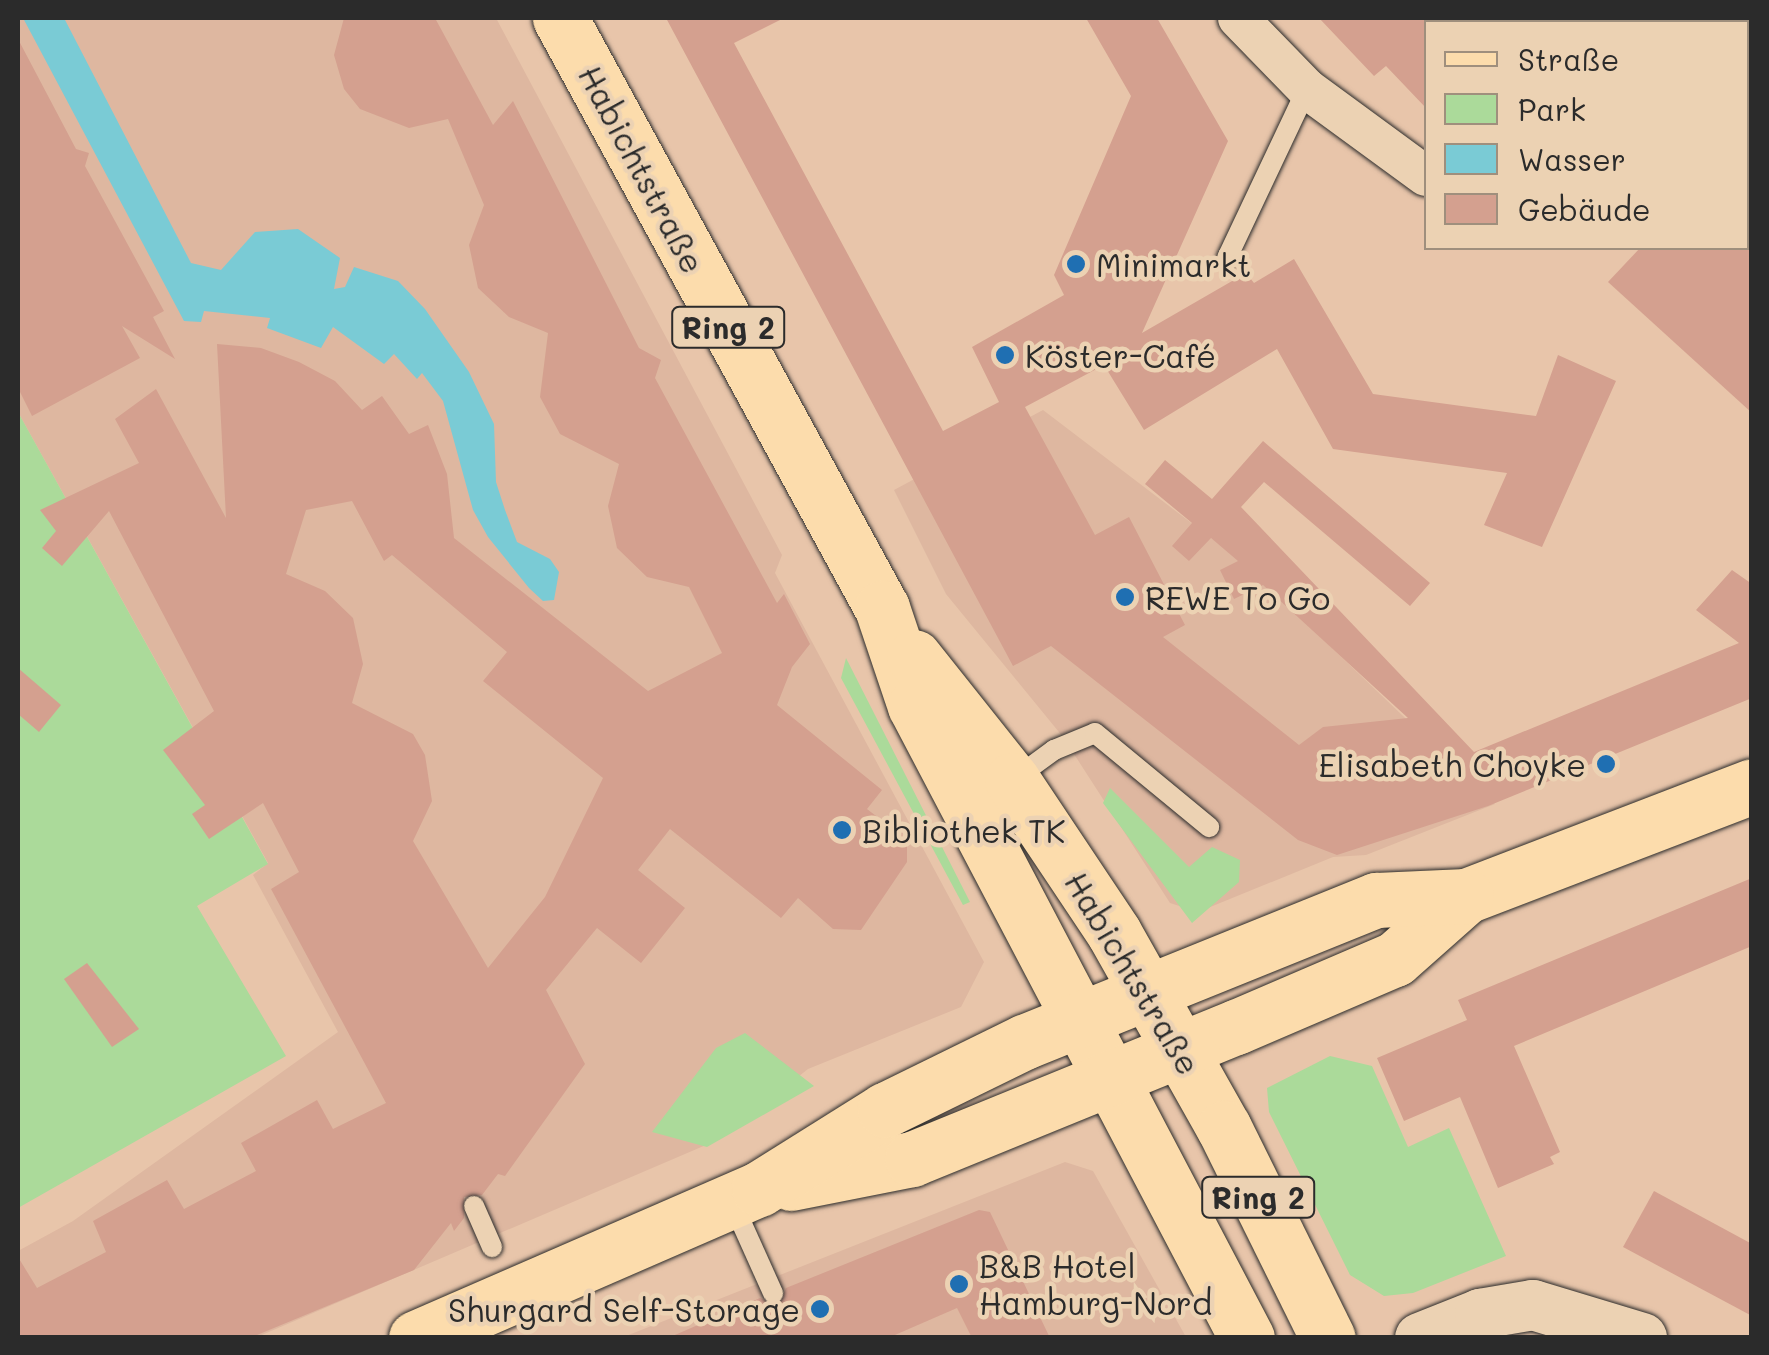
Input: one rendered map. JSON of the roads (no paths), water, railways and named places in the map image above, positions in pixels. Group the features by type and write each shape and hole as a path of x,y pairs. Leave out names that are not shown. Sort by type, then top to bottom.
{"main road":[{"name":"Habichtstraße","path":"560,18 895,636 1012,780 1146,992 1328,1338"},
{"name":"Habichtstraße","path":"895,636 915,706 1247,1338"},
{"path":"416,1338 746,1195 884,1110 1081,1018 1376,900 1466,896 1752,786"},
{"path":"746,1195 912,1159 1396,958 1466,896"}],"street":[{"path":"1238,18 1307,89 1424,175"},
{"path":"1420,1338 1517,1306 1566,1329 1642,1338"}],"lane":[{"path":"1227,258 1307,89"},
{"path":"1012,780 1054,750 1095,733 1209,827"},
{"path":"746,1195 772,1294"},
{"path":"474,1206 492,1247"}],"water":[{"path":"23,18 64,18 191,263 221,270 255,232 298,229 340,258 334,289 345,287 354,267 398,281 425,309 469,372 494,424 496,482 505,510 517,542 550,559 559,572 554,600 543,601 529,588 488,537 473,510 443,401 422,373 417,379 394,354 384,364 333,327 321,348 267,328 270,318 204,311 201,322 184,321"}],"place":[{"name":"Minimarkt","path":"1076,264"},
{"name":"Köster-Café","path":"1005,355"},
{"name":"REWE To Go","path":"1125,597"},
{"name":"Elisabeth Choyke","path":"1606,764"},
{"name":"Bibliothek TK","path":"842,830"},
{"name":"B&B Hotel Hamburg-Nord","path":"959,1284"},
{"name":"Shurgard Self-Storage","path":"820,1309"}]}
